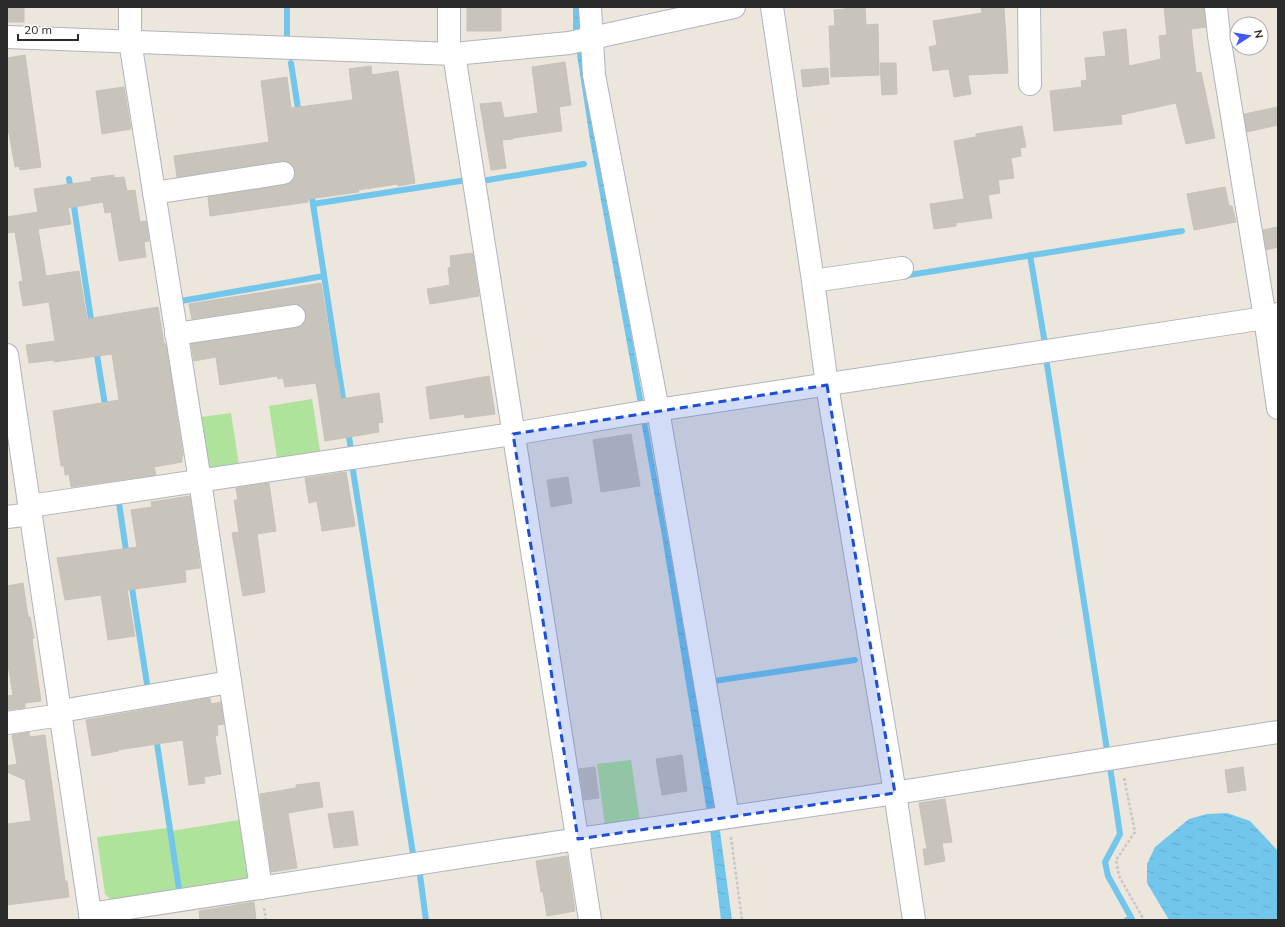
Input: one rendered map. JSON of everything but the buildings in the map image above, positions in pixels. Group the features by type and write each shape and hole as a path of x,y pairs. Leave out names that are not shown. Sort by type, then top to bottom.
{"street":[{"path":"130,7 130,41 200,481 261,888"},
{"path":"448,7 452,54 590,920"},
{"path":"590,7 584,40 594,74 718,819"},
{"path":"7,37 452,54 584,40 734,7"},
{"path":"772,7 827,385 895,793 914,920"},
{"path":"1029,7 1030,84"},
{"path":"1216,7 1219,36 1271,316 1278,408"},
{"path":"154,193 283,173"},
{"path":"813,281 902,268"},
{"path":"176,334 294,316"},
{"path":"7,517 30,510 200,481 513,434 1271,316"},
{"path":"7,355 61,713 88,918 261,888 578,839 895,793 1278,732"},
{"path":"7,723 230,682"}],"path":[{"path":"1120,758 1135,832 1116,860 1119,876 1144,920"},
{"path":"718,819 742,920"}],"highlighted area":[{"path":"827,385 895,793 578,839 513,434"}],"green space":[{"path":"312,399 321,457 278,464 269,406"},
{"path":"231,413 240,472 206,477 194,418"},
{"path":"631,760 640,821 605,826 597,764"},
{"path":"245,819 250,881 182,892 172,831"},
{"path":"167,828 178,893 113,902 105,894 97,837"}],"water":[{"path":"573,7 579,7 598,147 720,831 732,920 721,920 710,830 662,536 590,140 573,28"},
{"path":"1227,813 1250,821 1278,851 1278,920 1169,920 1147,883 1147,864 1155,847 1189,819 1207,814"}],"waterway":[{"path":"287,7 287,35"},
{"path":"291,63 299,115"},
{"path":"482,181 584,164"},
{"path":"69,179 71,191"},
{"path":"313,204 467,180"},
{"path":"311,191 344,405"},
{"path":"73,200 92,326"},
{"path":"903,276 1182,231"},
{"path":"1030,255 1045,344"},
{"path":"181,301 324,276"},
{"path":"96,349 106,411"},
{"path":"1046,358 1107,750"},
{"path":"348,430 351,450"},
{"path":"352,464 413,854"},
{"path":"119,503 127,557"},
{"path":"131,582 148,690"},
{"path":"714,681 855,660"},
{"path":"156,737 179,889"},
{"path":"1110,767 1120,834 1105,862 1108,876 1132,919 1127,920"},
{"path":"420,875 426,920"}]}
